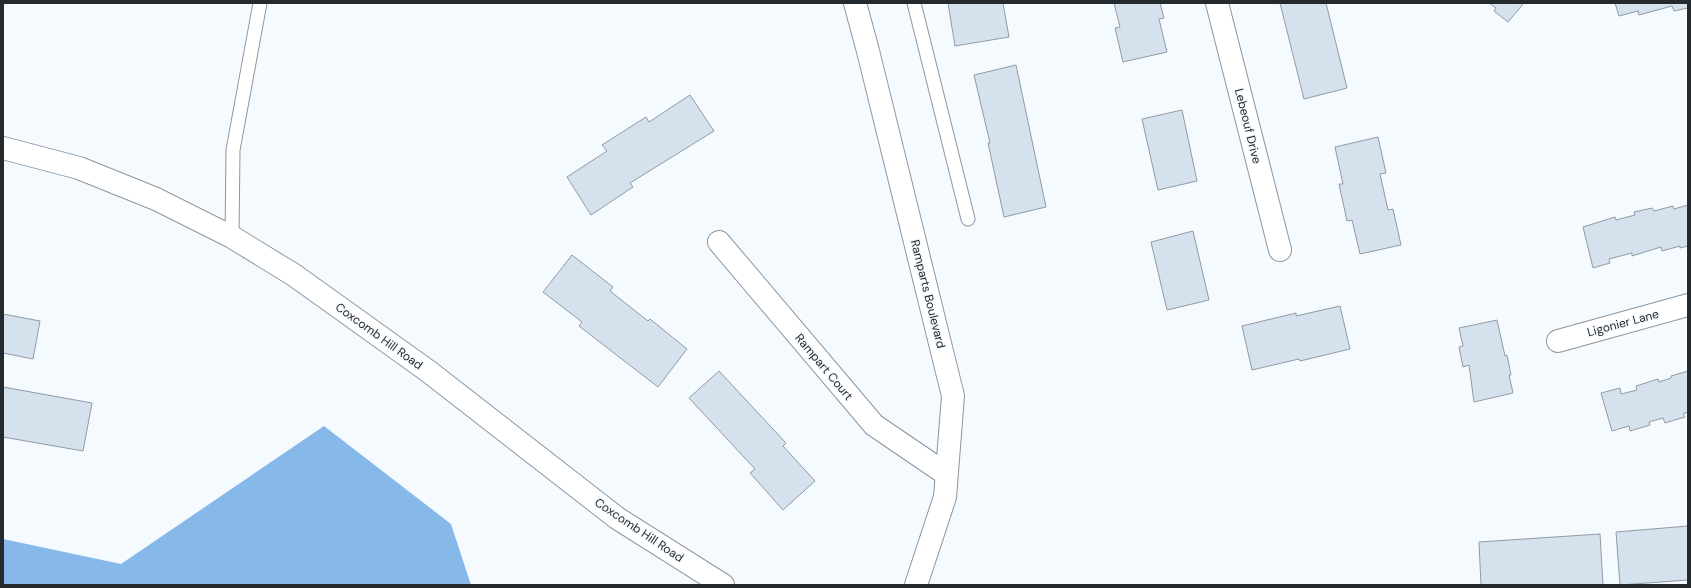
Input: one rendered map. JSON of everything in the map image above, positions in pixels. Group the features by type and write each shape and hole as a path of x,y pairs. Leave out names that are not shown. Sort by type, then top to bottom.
{"street":[{"name":"Ramparts Boulevard","path":"855,3 953,396 945,497 916,585"},
{"name":"Lebeouf Drive","path":"1217,3 1280,250"},
{"name":"Coxcomb Hill Road","path":"3,148 79,168 156,199 232,237 294,275 428,371 617,518 723,585"},
{"name":"Rampart Court","path":"719,242 874,425 946,474"},
{"name":"Ligonier Lane","path":"1558,341 1688,305"}],"lane":[{"path":"232,237 233,150 260,3"},
{"path":"914,3 968,219"}],"shaded area":[{"path":"324,426 451,524 471,585 3,585 3,539 121,564"}],"building":[{"path":"948,3 1003,3 1009,37 955,46"},
{"path":"1114,3 1160,3 1164,18 1159,19 1167,52 1123,62 1115,28 1120,27"},
{"path":"1280,3 1326,3 1347,88 1304,99"},
{"path":"1489,3 1524,3 1508,22 1494,11 1496,8"},
{"path":"1615,3 1688,3 1688,8 1674,11 1672,6 1639,15 1638,11 1619,16"},
{"path":"1016,65 1046,207 1004,217 988,143 990,143 974,75"},
{"path":"690,95 714,131 630,183 633,187 591,215 567,177 607,151 602,145 646,117 649,122"},
{"path":"1182,110 1197,181 1158,190 1142,119"},
{"path":"1378,137 1386,173 1380,174 1388,210 1393,209 1401,245 1360,254 1352,220 1347,221 1339,184 1343,184 1335,147"},
{"path":"1688,205 1688,246 1680,248 1680,246 1662,251 1661,247 1632,256 1632,253 1609,259 1610,263 1593,268 1583,227 1615,217 1616,220 1635,215 1634,212 1652,208 1654,211 1673,206 1674,209"},
{"path":"1193,231 1209,300 1167,310 1151,242"},
{"path":"572,255 613,287 610,291 648,321 650,319 687,349 658,387 579,326 582,322 543,292"},
{"path":"1340,306 1350,349 1300,361 1299,359 1252,370 1242,326 1296,313 1296,316"},
{"path":"3,314 40,321 33,359 3,353"},
{"path":"1497,320 1505,356 1507,355 1513,393 1474,402 1469,365 1463,367 1459,347 1463,346 1459,328"},
{"path":"719,371 786,443 783,446 815,481 783,510 750,473 755,469 689,398"},
{"path":"1688,371 1688,412 1683,414 1685,417 1665,423 1663,418 1649,422 1650,425 1630,431 1629,426 1612,431 1601,393 1620,388 1621,394 1637,390 1636,386 1658,379 1659,382 1671,378 1671,376"},
{"path":"3,387 92,403 83,451 3,437"},
{"path":"1688,526 1688,580 1620,585 1616,532"},
{"path":"1600,534 1603,585 1481,585 1479,542"}]}
